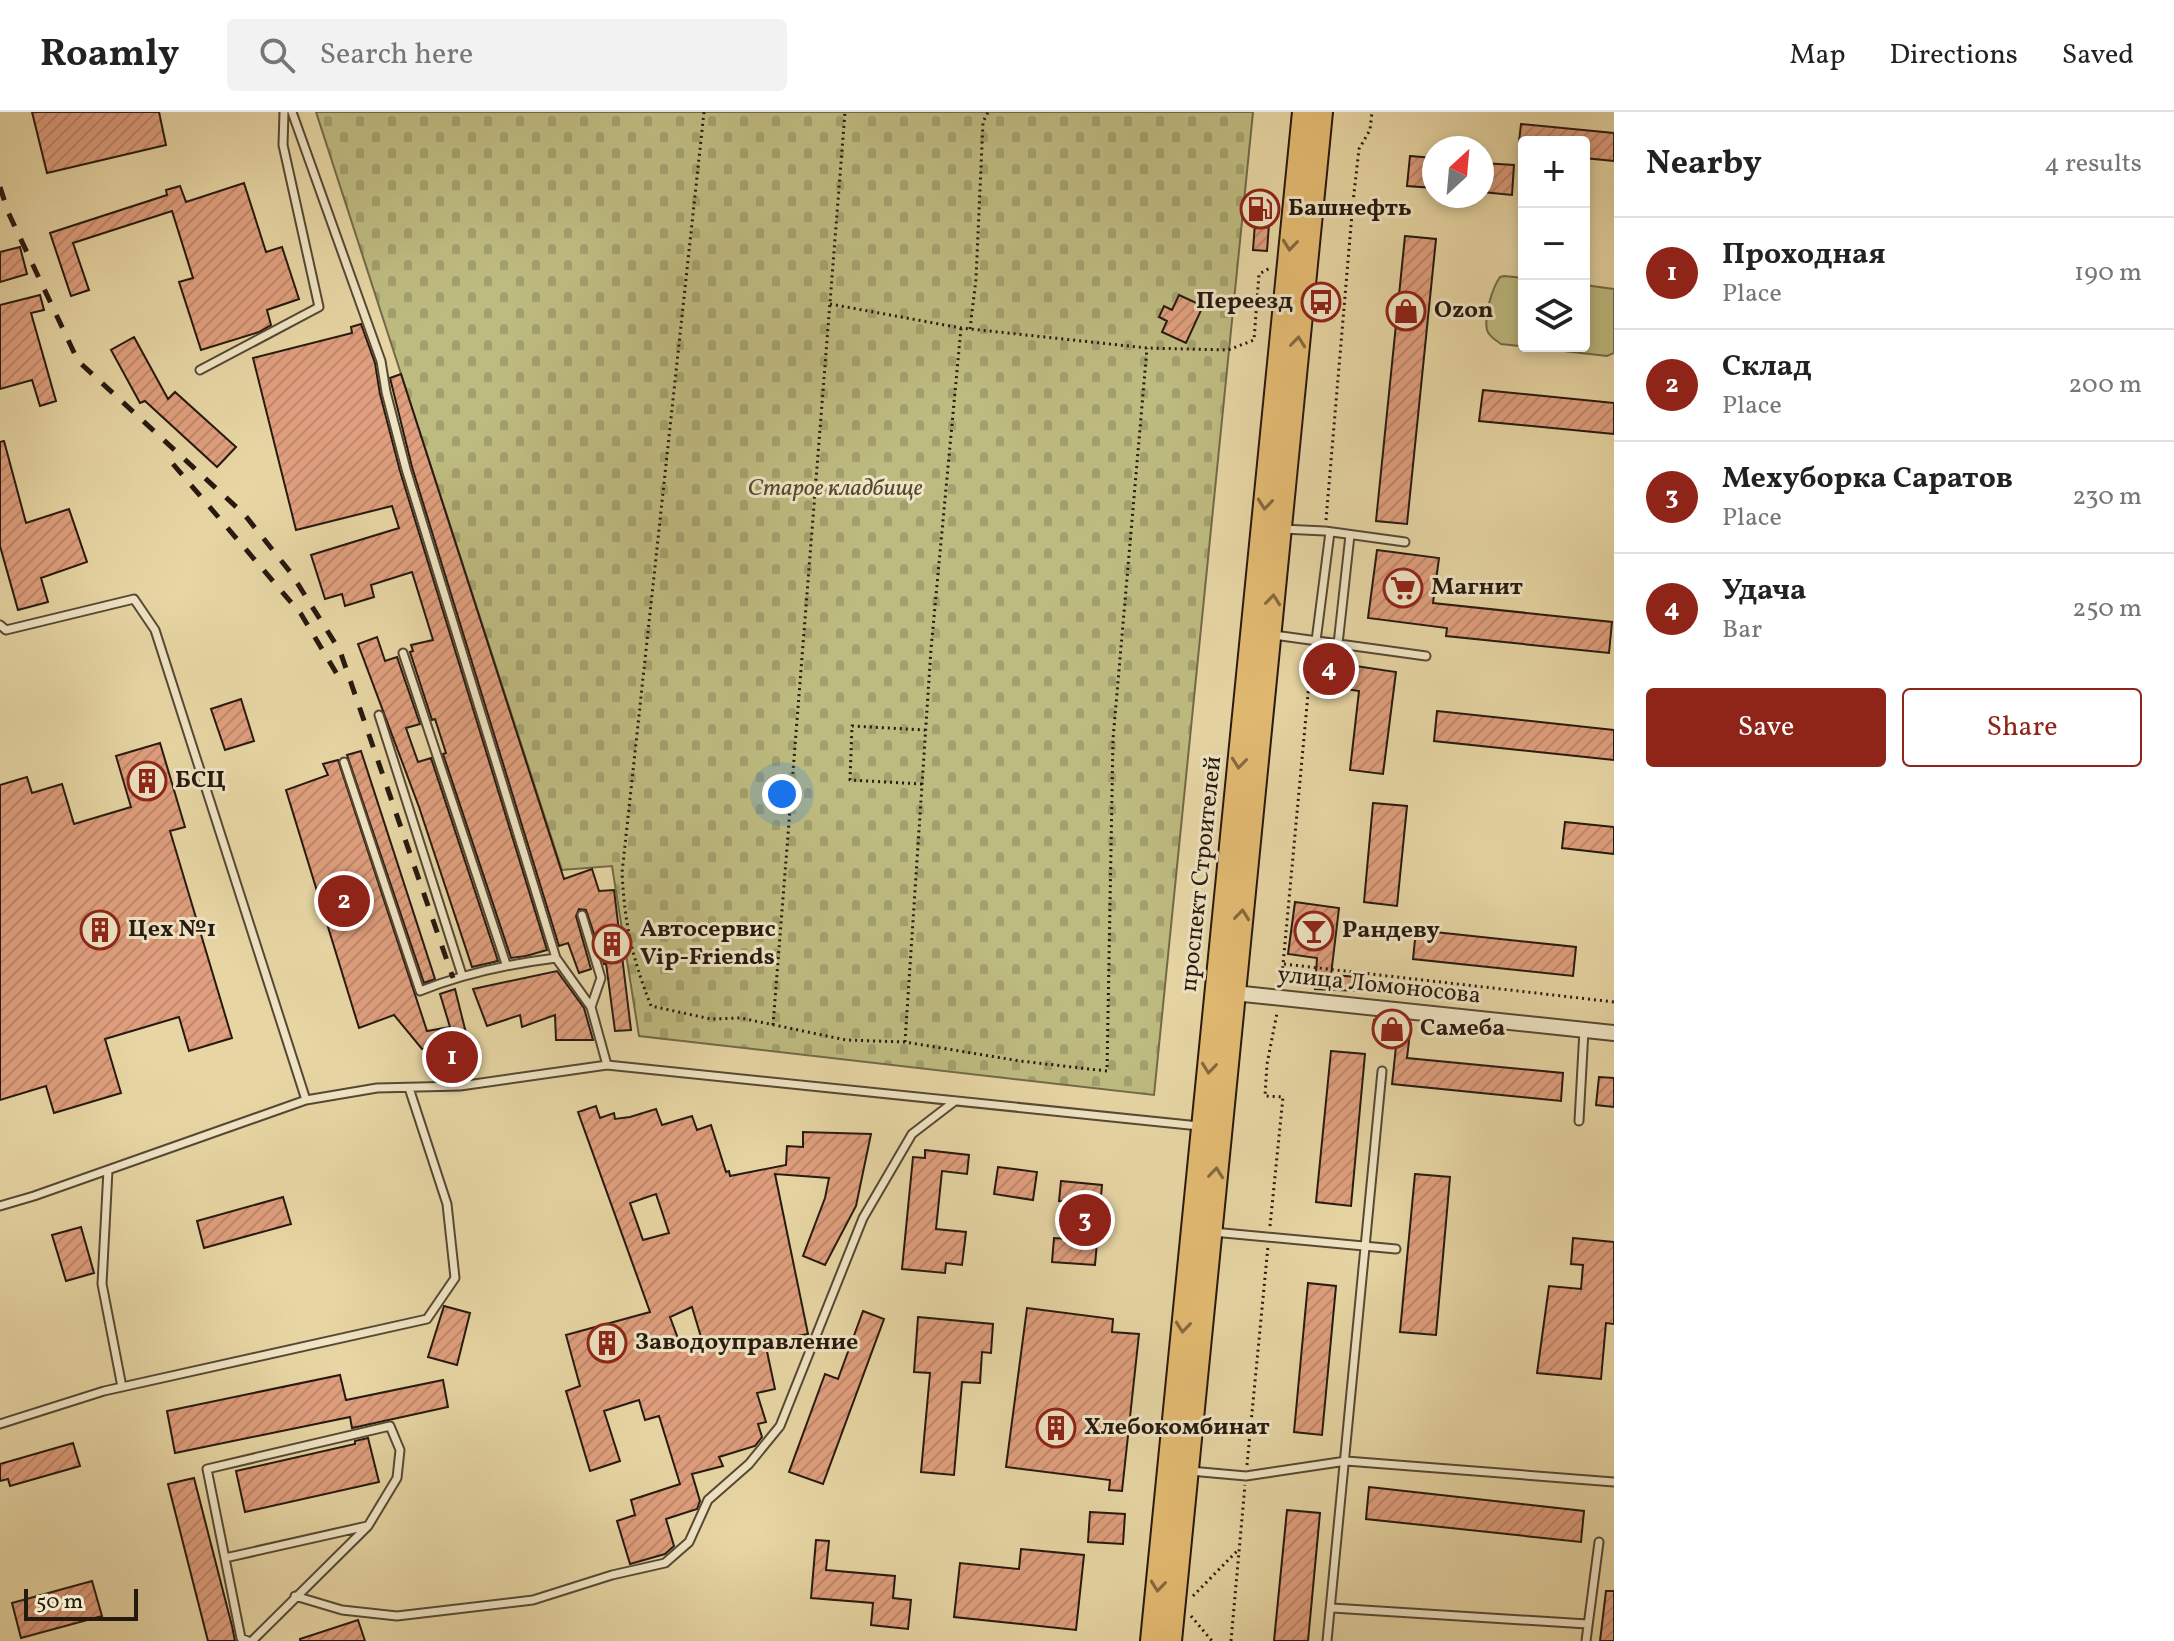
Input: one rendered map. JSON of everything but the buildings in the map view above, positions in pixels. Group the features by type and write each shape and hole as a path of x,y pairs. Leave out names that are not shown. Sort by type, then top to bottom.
{"main road":[{"name":"проспект Строителей","path":"1152,1641 1212,1128 1304,112"},
{"name":"проспект Строителей","path":"1170,1641 1211,1232 1212,1128 1234,993 1321,112"}],"street":[{"name":"улица Ломоносова","path":"1234,993 1614,1033"}],"lane":[{"path":"200,370 319,307 283,145 284,112"},
{"path":"292,112 381,361 406,469 556,958 591,1007 607,1065"},
{"path":"1280,529 1405,542"},
{"path":"1314,641 1327,532"},
{"path":"1338,644 1350,535"},
{"path":"0,625 6,630 134,599 155,630 306,1100"},
{"path":"1270,635 1426,656"},
{"path":"403,653 506,964"},
{"path":"379,715 462,975"},
{"path":"344,762 420,991 462,975 506,964 556,958"},
{"path":"582,915 601,978 591,1007"},
{"path":"1579,1121 1584,1030"},
{"path":"0,1206 306,1100 377,1088 460,1086 607,1065 1212,1128"},
{"path":"1327,1641 1382,1071"},
{"path":"0,1424 122,1387 427,1319 455,1278 447,1204 409,1088"},
{"path":"295,1596 342,1610 397,1616 533,1600 612,1575 665,1563 689,1542 708,1500 749,1464 780,1426 863,1218 912,1134 955,1101"},
{"path":"108,1170 102,1284 122,1387"},
{"path":"1211,1232 1396,1249"},
{"path":"390,1426 400,1450 397,1478 368,1526 250,1641 241,1638 207,1469 390,1426"},
{"path":"1187,1470 1246,1476 1346,1461 1614,1482"},
{"path":"225,1558 368,1526"},
{"path":"1586,1641 1599,1542"},
{"path":"1332,1608 1587,1624"}],"path":[{"path":"704,112 622,873 633,961 651,1006 711,1019 741,1018 846,1040 905,1042 1020,1061 1107,1071 1113,739 1147,348"},
{"path":"773,1026 845,112"},
{"path":"970,329 976,279 983,122 988,112"},
{"path":"1327,532 1353,202 1359,149 1370,130 1372,112"},
{"path":"830,304 961,328 1147,348 1228,350 1254,340 1259,274 1270,267"},
{"path":"905,1042 925,730 961,328"},
{"path":"1231,1641 1283,1097 1265,1096 1267,1064 1280,998 1314,641"},
{"path":"922,784 850,780 852,726 925,730"},
{"path":"1283,964 1614,1002"},
{"path":"1192,1597 1239,1548"},
{"path":"1183,1607 1212,1641"}],"green space":[{"name":"Старое кладбище","path":"316,112 1253,112 1154,1095 639,1036 612,866 562,870"},
{"path":"1500,277 1518,277 1518,346 1501,344 1488,332 1489,302"},
{"path":"1590,286 1614,289 1614,353 1607,356 1572,352 1590,352"}],"railway":[{"path":"0,187 8,212 78,361 244,514 291,573 340,651 453,978"},
{"path":"173,464 301,614 341,681"}],"place":[{"name":"Башнефть","path":"1260,209"},
{"name":"Переезд","path":"1321,302"},
{"name":"Ozon","path":"1406,311"},
{"name":"Магнит","path":"1403,588"},
{"name":"Удача","path":"1329,669"},
{"name":"БСЦ","path":"147,781"},
{"name":"Склад","path":"344,901"},
{"name":"Цех №1","path":"100,930"},
{"name":"Рандеву","path":"1314,931"},
{"name":"Автосервис Vip-Friends","path":"612,944"},
{"name":"Самеба","path":"1392,1029"},
{"name":"Проходная","path":"452,1057"},
{"name":"Мехуборка Саратов","path":"1085,1220"},
{"name":"Заводоуправление","path":"607,1343"},
{"name":"Хлебокомбинат","path":"1056,1428"}]}
